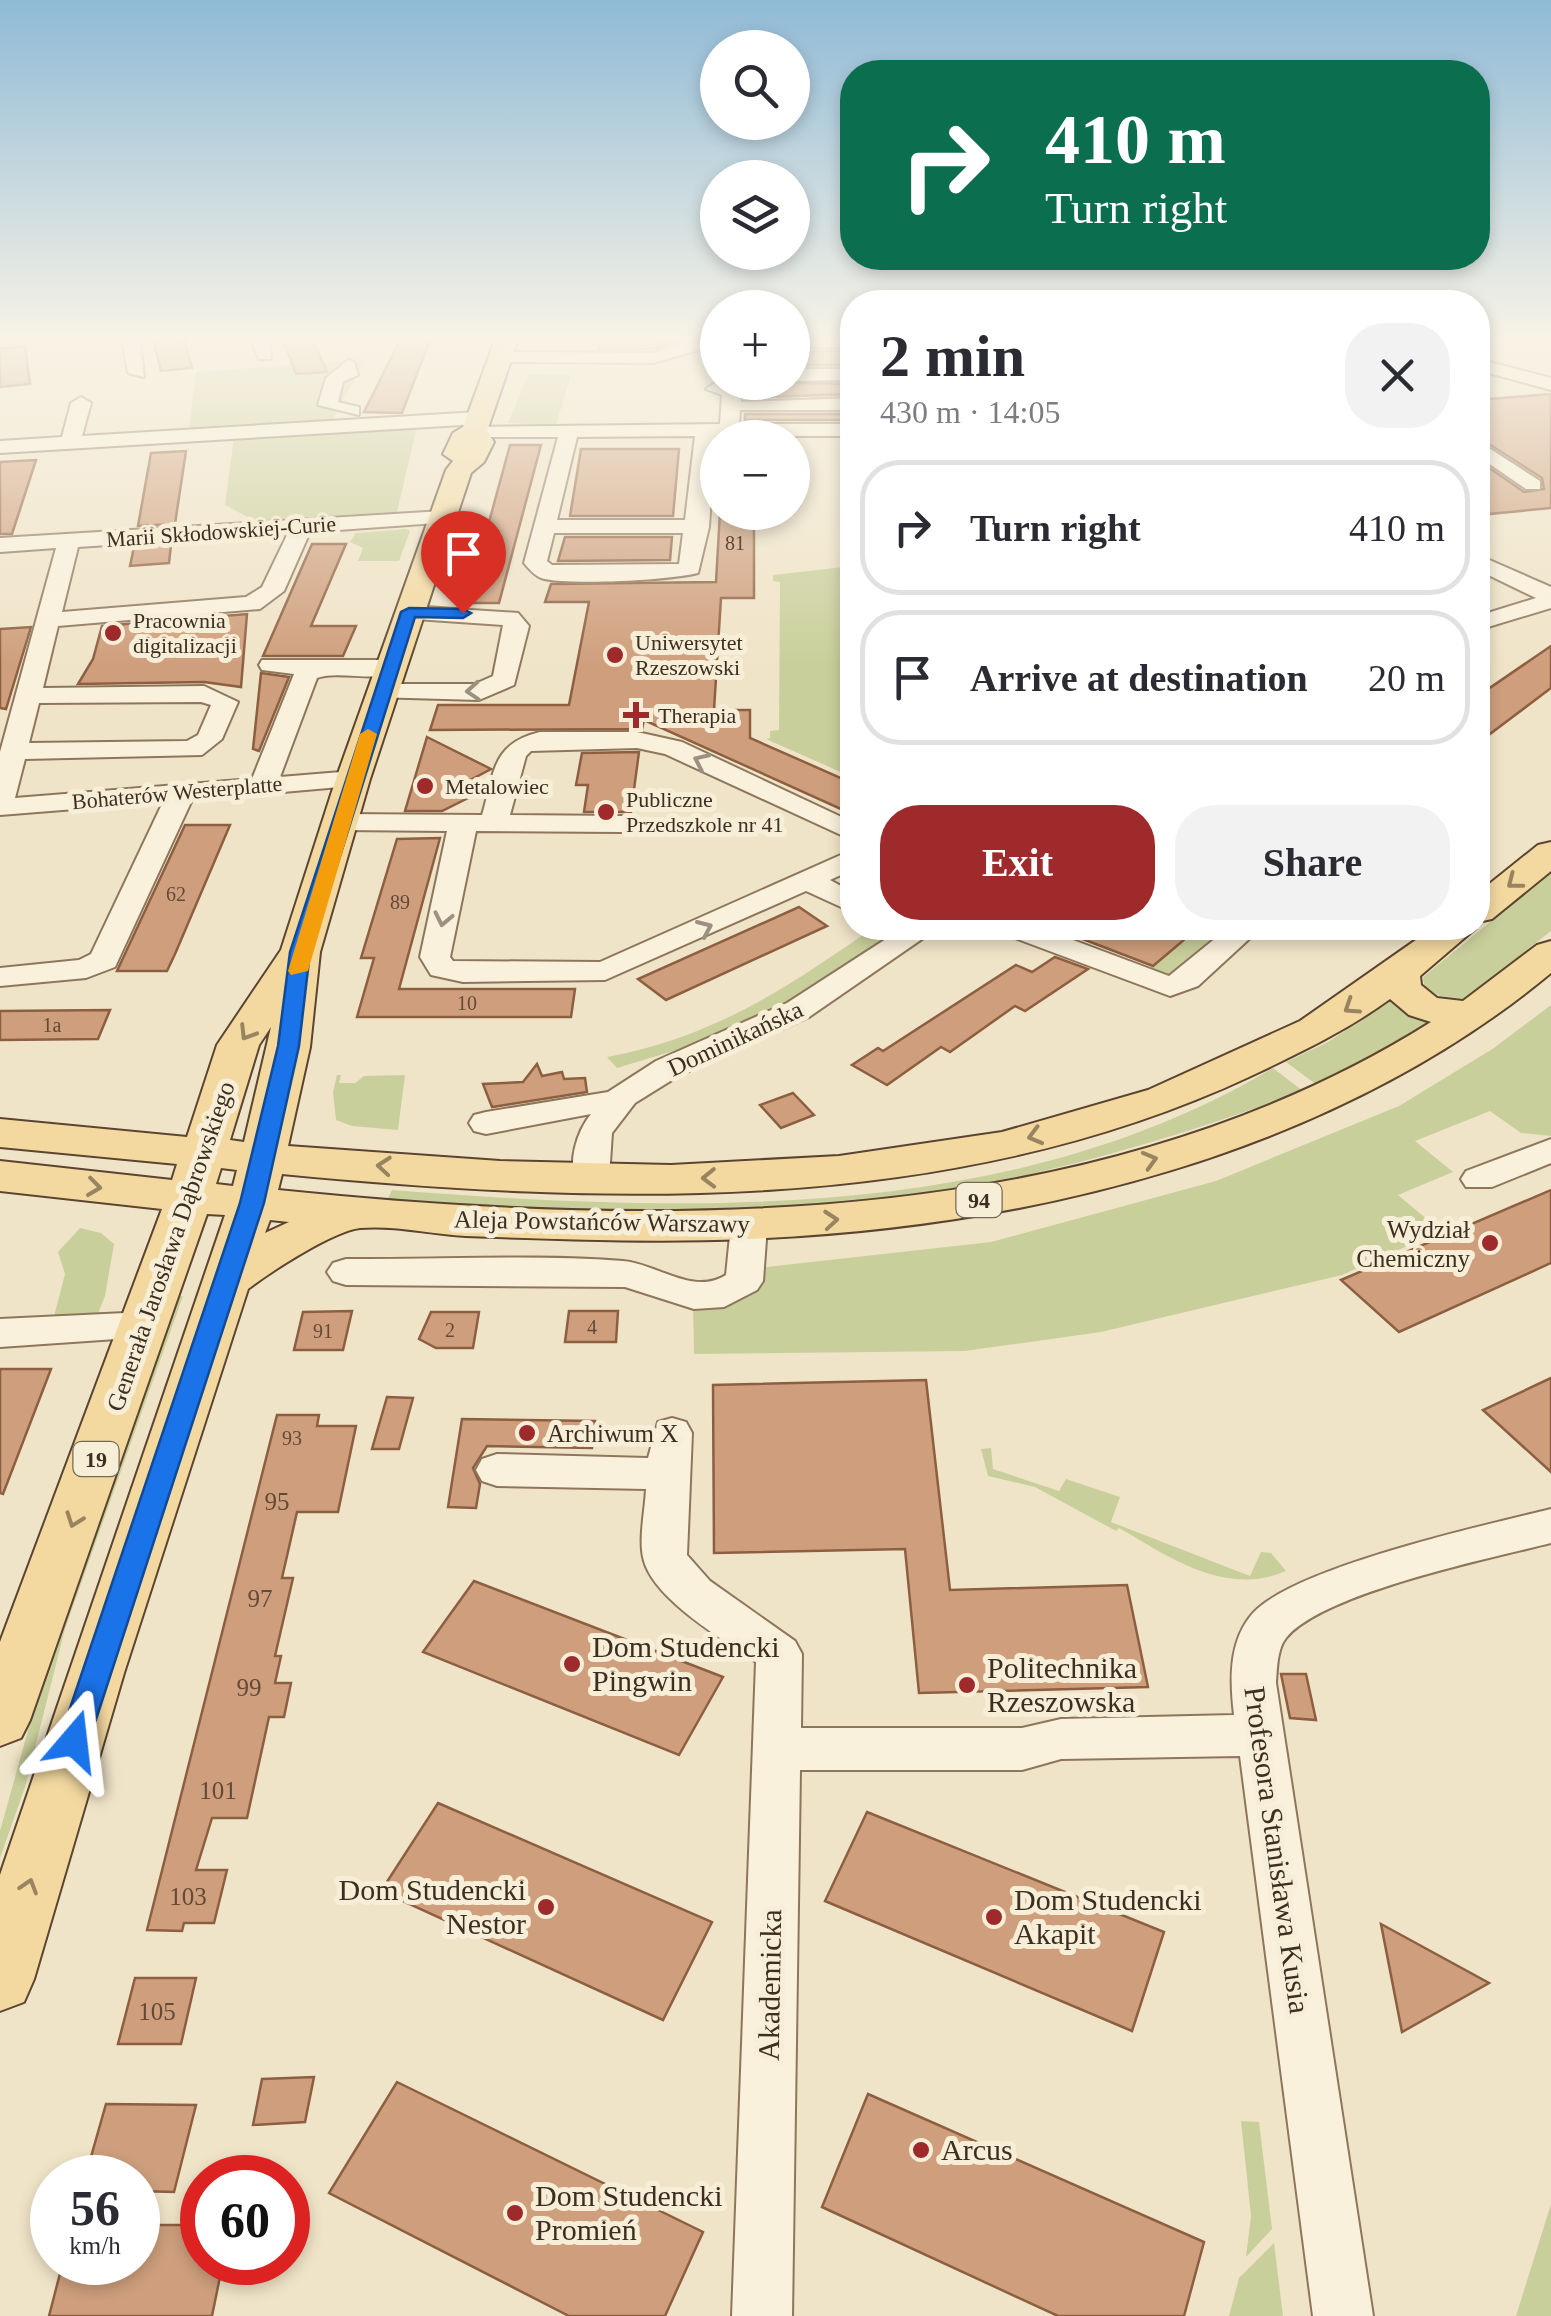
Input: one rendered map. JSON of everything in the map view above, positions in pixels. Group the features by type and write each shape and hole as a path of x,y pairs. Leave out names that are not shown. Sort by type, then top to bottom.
{"main road":[{"name":"Generała Jarosława Dąbrowskiego","path":"0,1979 252,1203 289,1046 300,952 353,779 459,470 478,448"},
{"path":"1490,901 1551,853"},
{"name":"Aleja Powstańców Warszawy","path":"195,1174 260,1157 592,1177 822,1172 1007,1144 1081,1124 1213,1078 1312,1032 1442,940"},
{"name":"Generała Jarosława Dąbrowskiego","path":"0,1720 146,1326 238,1044 300,952"},
{"name":"Aleja Powstańców Warszawy","path":"252,1203 349,1213 648,1227 749,1226 936,1208 1152,1160 1324,1098 1412,1053 1476,1012 1551,953"},
{"path":"1400,973 1400,984 1414,1002 1442,1012 1476,1012"},
{"path":"0,1133 195,1174"},
{"path":"0,1176 195,1174"},
{"name":"94","path":"195,1174 252,1203"},
{"path":"224,1282 260,1255 349,1213"}],"street":[{"path":"565,448 534,563 539,570 685,570 694,564 700,503"},
{"path":"1490,455 1533,485"},
{"name":"Marii Skłodowskiej-Curie","path":"0,545 443,517"},
{"path":"48,620 252,604 272,590 302,526"},
{"path":"544,526 698,527"},
{"path":"0,804 69,540"},
{"path":"1490,568 1551,598"},
{"path":"1490,620 1551,598"},
{"path":"271,665 318,668 479,692 505,680 517,626 510,618 409,612"},
{"path":"263,785 303,680 318,668"},
{"path":"14,751 193,749 210,739 225,702 218,696 204,694 29,696"},
{"path":"494,822 514,754 522,745 540,740 638,740 673,748 840,826"},
{"name":"Bohaterów Westerplatte","path":"0,804 353,779"},
{"path":"0,977 86,969 104,960 182,791"},
{"path":"340,822 623,824"},
{"path":"463,824 435,956 442,968 451,971 605,971 840,865"},
{"path":"810,881 840,897"},
{"name":"Dominikańska","path":"616,1102 668,1068 798,1010 899,940"},
{"path":"1045,940 1170,988 1188,979 1232,940"},
{"path":"486,1123 572,1106 616,1102"},
{"path":"592,1177 595,1132 616,1102"},
{"path":"1478,1179 1551,1150"},
{"path":"346,1272 627,1274 709,1296 724,1294 744,1281 749,1226"},
{"path":"0,1332 146,1326"},
{"name":"Akademicka","path":"497,1470 669,1454 665,1560 694,1594 779,1654 762,2316"},
{"name":"Profesora Stanisława Kusia","path":"1342,2316 1260,1736 1253,1683 1255,1660 1270,1626 1308,1598 1551,1526"},
{"path":"776,1749 1022,1749 1060,1739 1260,1736"}],"green space":[{"path":"233,448 412,448 397,512 253,520 225,505"},
{"path":"410,531 399,561 358,561 363,548 350,542 356,533"},
{"path":"840,567 840,772 766,739 770,738 770,731 779,730 780,582 773,581 773,575"},
{"path":"1551,872 1551,931 1465,999 1439,996 1424,987 1423,977 1468,940 1490,940 1490,922"},
{"path":"855,940 884,940 772,1013 716,1038 617,1068 607,1057 681,1037 715,1023 809,971"},
{"path":"1188,940 1219,940 1177,975 1149,974 1176,946"},
{"path":"1392,1000 1436,1022 1317,1085 1286,1062 1328,1042"},
{"path":"1551,1005 1551,1136 1521,1133 1490,1111 1415,1141 1453,1172 1398,1195 1441,1231 1342,1275 1101,1332 965,1351 694,1354 693,1303 757,1268 991,1242 1216,1181 1399,1106 1494,1048"},
{"path":"1273,1068 1303,1091 1102,1156 947,1191 831,1206 704,1212 576,1211 386,1202 392,1190 617,1203 731,1203 844,1196 957,1181 1066,1156 1172,1119"},
{"path":"337,1075 341,1075 339,1083 355,1083 364,1076 405,1075 398,1130 352,1126 336,1120 333,1092"},
{"path":"80,1228 101,1233 114,1244 105,1296 95,1321 52,1324 65,1274 58,1252"},
{"path":"176,1296 183,1296 65,1629 25,1787 0,1858 0,1831 56,1630"},
{"path":"991,1448 993,1469 1059,1491 1066,1479 1120,1497 1111,1522 1250,1576 1261,1552 1271,1553 1286,1571 1240,1579 1196,1569 1035,1487 988,1476 981,1449"},
{"path":"1241,2121 1259,2122 1272,2229 1246,2257 1251,2216"},
{"path":"1551,2204 1551,2316 1516,2316"},
{"path":"1274,2243 1283,2316 1229,2316 1239,2278"}],"building":[{"path":"509,448 540,448 499,603 467,603"},
{"path":"1495,448 1551,448 1551,508 1490,514 1490,468 1524,492 1544,489 1542,478"},
{"path":"581,449 679,449 673,516 570,516"},
{"path":"186,451 175,524 138,526 151,453"},
{"path":"36,460 12,534 0,534 0,462"},
{"path":"719,530 754,530 754,598 721,598 714,710 750,710 750,738 840,778 840,809 644,720 642,729 430,730 438,705 569,705 589,602 545,602 551,584 716,582"},
{"path":"565,537 672,537 670,560 558,561"},
{"path":"312,544 346,544 311,626 356,626 343,656 263,656"},
{"path":"171,545 169,563 130,566 134,547"},
{"path":"247,614 241,687 204,682 78,684 93,659 102,626"},
{"path":"31,627 6,709 0,708 0,629"},
{"path":"1551,646 1551,688 1490,734 1490,688"},
{"path":"261,673 289,677 259,751 253,749"},
{"name":"Metalowiec","path":"427,737 491,769 463,784 480,792 442,811 405,811"},
{"path":"639,752 631,812 584,812 588,785 576,785 582,753"},
{"path":"185,825 230,825 175,954 167,971 117,971"},
{"path":"440,838 399,989 575,989 571,1017 357,1017 374,958 361,958 397,839"},
{"path":"799,907 827,926 666,1000 638,979"},
{"path":"1085,940 1184,940 1153,966"},
{"path":"1055,957 1088,969 1025,1011 1015,1006 950,1052 941,1047 887,1085 852,1065 878,1048 883,1051 1016,965 1032,972"},
{"path":"110,1010 98,1039 0,1040 0,1011"},
{"path":"537,1064 542,1076 562,1072 564,1079 585,1078 587,1092 492,1107 483,1084 523,1082"},
{"path":"793,1093 814,1115 781,1128 760,1105"},
{"name":"Wydział Chemiczny","path":"1551,1190 1551,1263 1399,1332 1341,1280"},
{"path":"352,1311 343,1350 294,1350 303,1312"},
{"path":"569,1311 618,1311 616,1342 565,1342"},
{"path":"431,1312 479,1312 473,1348 436,1348 419,1339"},
{"path":"0,1369 51,1369 3,1494 0,1493"},
{"path":"1551,1378 1551,1472 1483,1410"},
{"path":"926,1380 950,1590 1127,1585 1148,1687 919,1693 905,1549 714,1553 713,1385"},
{"path":"387,1397 413,1398 399,1449 372,1449"},
{"path":"277,1415 319,1415 317,1426 356,1426 338,1512 297,1512 282,1578 293,1578 275,1656 281,1656 275,1683 291,1683 284,1717 269,1717 247,1818 212,1818 196,1870 227,1870 214,1923 184,1923 182,1931 147,1930"},
{"name":"Archiwum X","path":"462,1419 595,1421 592,1448 487,1446 473,1468 480,1484 476,1508 448,1507"},
{"name":"Dom Studencki Pingwin","path":"474,1581 723,1677 679,1755 423,1652"},
{"path":"1281,1674 1306,1674 1316,1720 1290,1718"},
{"name":"Dom Studencki Nestor","path":"438,1803 712,1922 663,2020 381,1891"},
{"name":"Dom Studencki Akapit","path":"867,1812 1164,1932 1132,2031 825,1901"},
{"path":"1381,1924 1489,1983 1402,2032"},
{"path":"135,1978 196,1978 181,2044 118,2044"},
{"path":"314,2077 305,2122 253,2125 262,2079"},
{"name":"Dom Studencki Promień","path":"397,2082 703,2232 665,2316 569,2316 329,2193"},
{"name":"Arcus","path":"868,2094 1204,2242 1184,2316 1058,2316 822,2207"},
{"path":"106,2104 196,2105 183,2155 180,2155 174,2192 160,2192 160,2155 92,2155"},
{"path":"160,2225 180,2225 180,2285 218,2285 212,2316 49,2316 57,2285 160,2285"}],"slow traffic":[{"path":"298,971 330,850 368,734"}],"place":[{"name":"Pracownia digitalizacji","path":"113,633"},
{"name":"Uniwersytet Rzeszowski","path":"615,655"},
{"name":"Therapia","path":"636,715"},
{"name":"Metalowiec","path":"425,786"},
{"name":"Publiczne Przedszkole nr 41","path":"606,812"},
{"name":"Wydział Chemiczny","path":"1490,1243"},
{"name":"Archiwum X","path":"527,1433"},
{"name":"Dom Studencki Pingwin","path":"572,1664"},
{"name":"Politechnika Rzeszowska","path":"967,1685"},
{"name":"Dom Studencki Nestor","path":"546,1907"},
{"name":"Dom Studencki Akapit","path":"994,1917"},
{"name":"Arcus","path":"921,2150"},
{"name":"Dom Studencki Promień","path":"515,2213"}],"route":[{"path":"74,1741 252,1203 289,1046 300,952 409,612 463,613"}]}
